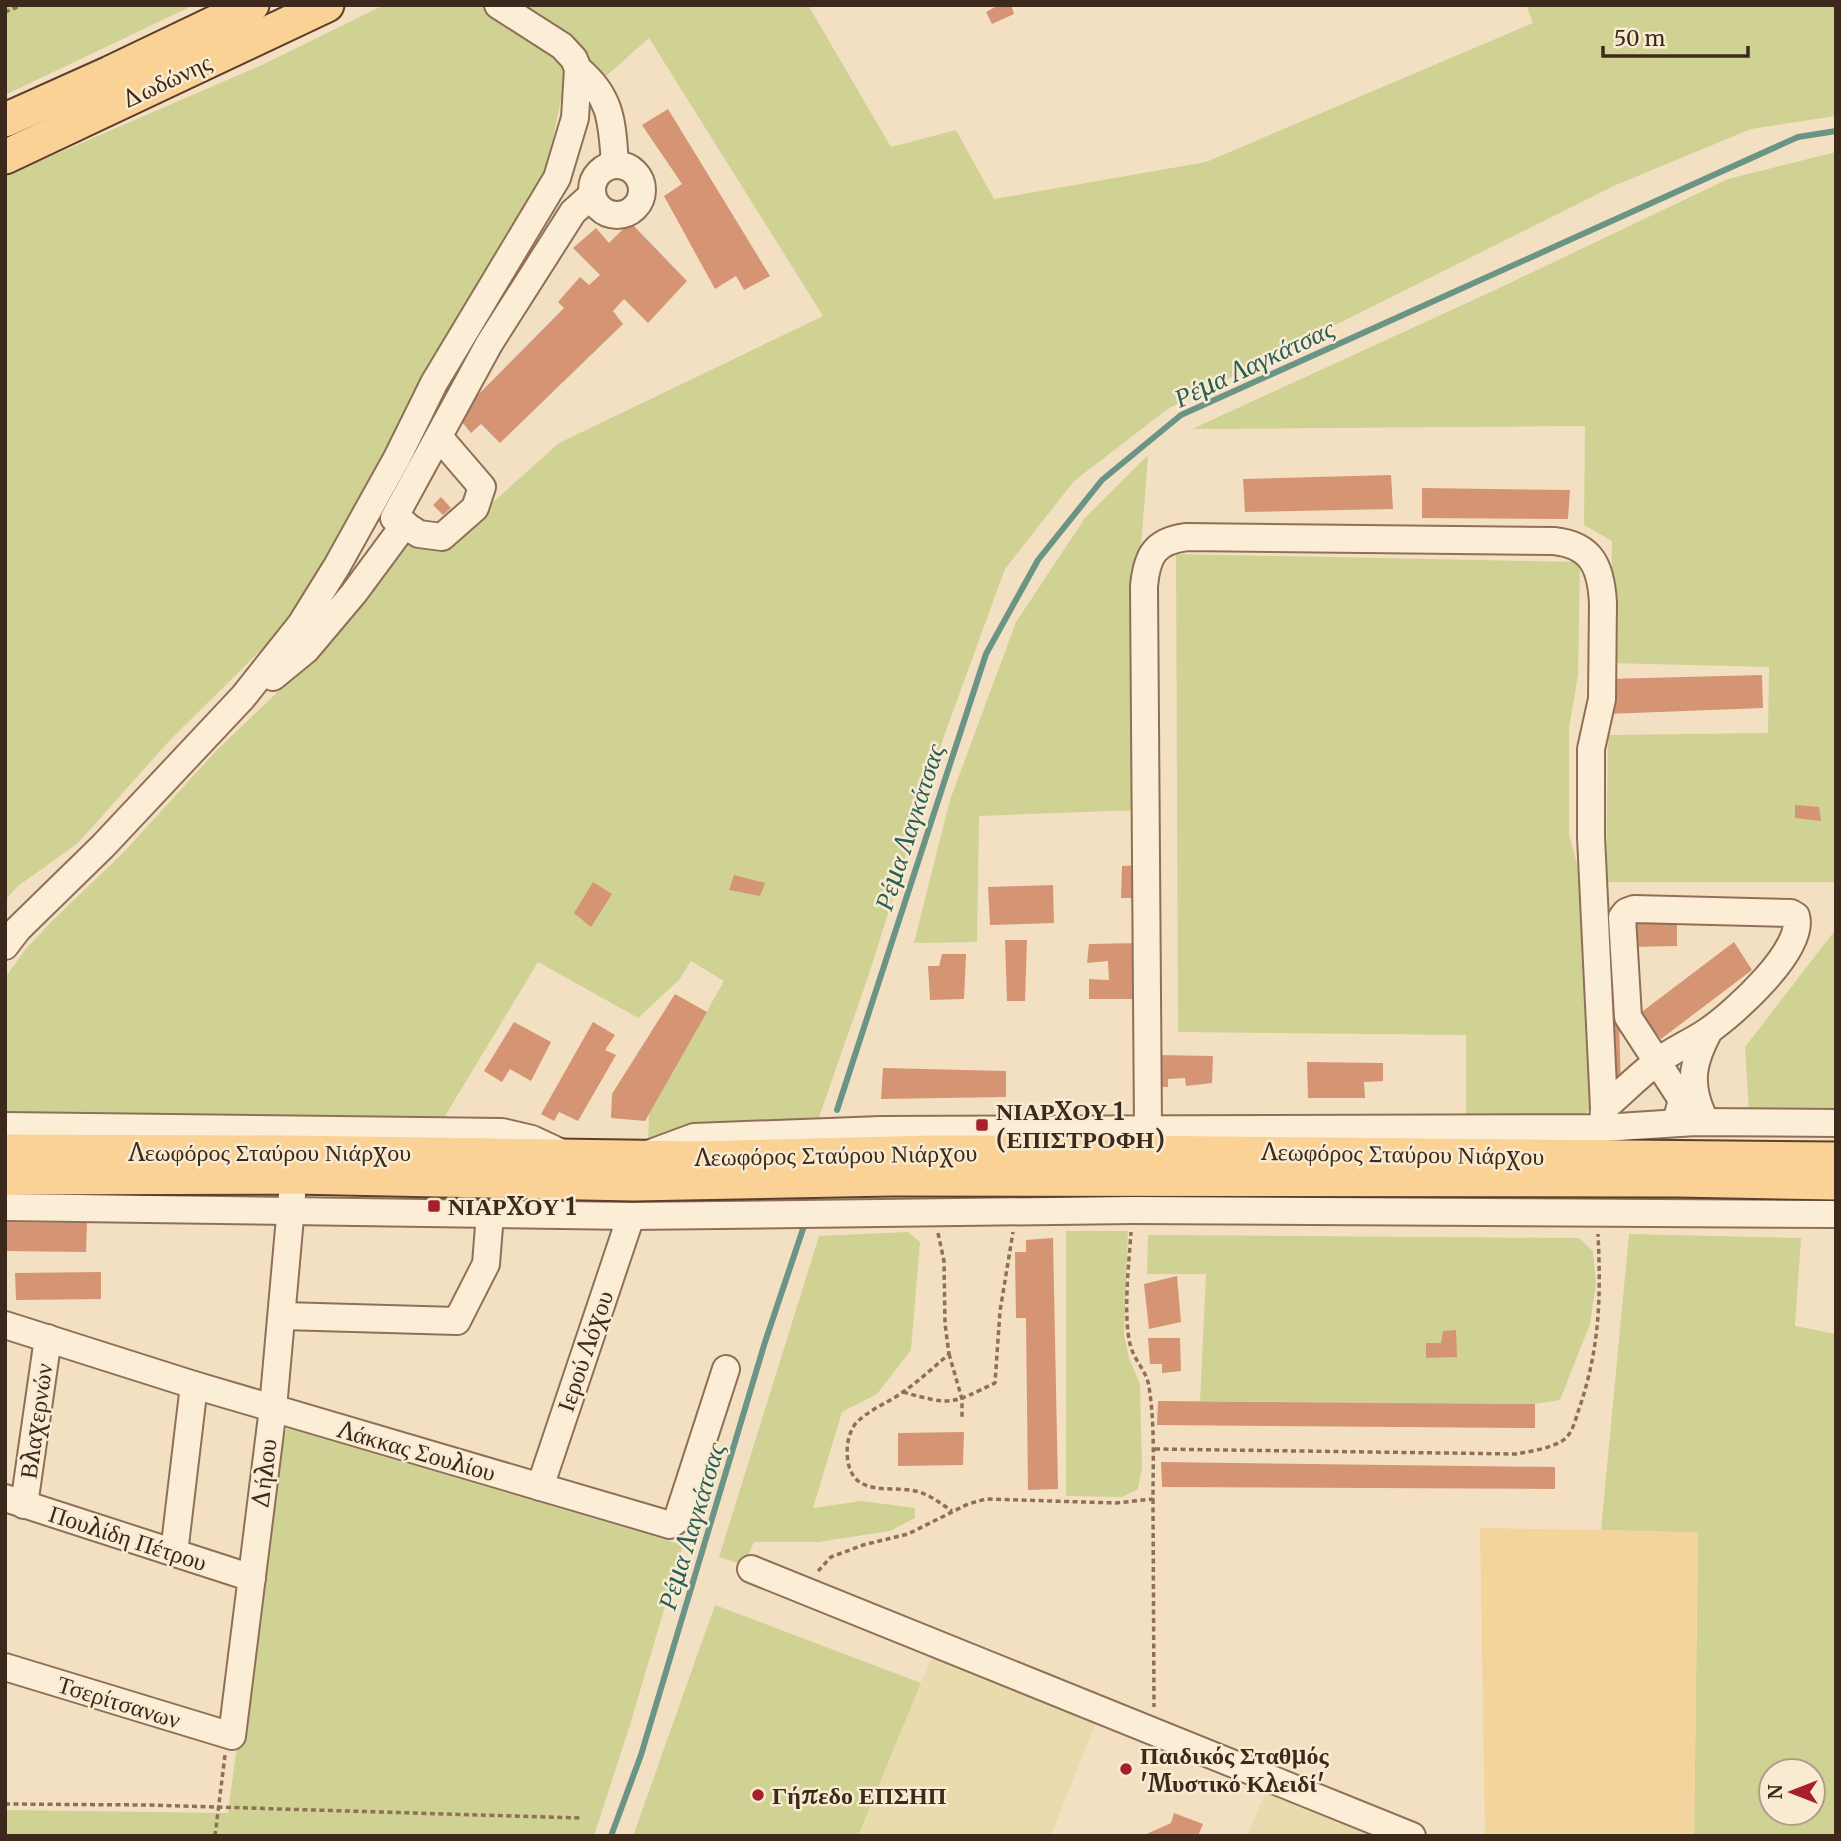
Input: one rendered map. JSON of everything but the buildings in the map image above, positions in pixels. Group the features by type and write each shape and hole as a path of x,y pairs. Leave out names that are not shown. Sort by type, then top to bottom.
{"main road":[{"name":"Δωδώνης","path":"5,120 122,68 252,5"},
{"name":"Δωδώνης","path":"5,157 327,5"},
{"name":"Λεωφόρος Σταύρου Νιάρχου","path":"5,1151 638,1158 933,1152 1836,1158"},
{"name":"Λεωφόρος Σταύρου Νιάρχου","path":"5,1178 294,1177 634,1184 891,1179 1677,1180 1836,1183"}],"street":[{"path":"5,946 25,921 95,854 226,716 277,655 318,597 397,458 434,383 557,178 575,118 578,69 574,59 562,46 498,5"},
{"path":"578,69 591,80 612,120 615,164"},
{"path":"615,164 631,168 642,181 642,199 637,206 623,215 615,215 600,208 592,195 592,186 599,172 615,164"},
{"path":"439,437 482,487 475,508 442,537 419,534 394,518 489,344 573,212 592,195"},
{"path":"226,716 306,650 354,593 405,524"},
{"path":"1148,1129 1144,586 1147,563 1156,549 1169,541 1187,537 1554,541 1577,545 1592,559 1602,587 1603,603 1602,699 1591,748 1591,837 1604,1118"},
{"path":"1604,1118 1656,1062 1709,1031 1753,992 1788,949 1798,922 1796,916 1791,913 1634,909 1622,917 1628,1017 1656,1062 1682,1100 1676,1122"},
{"path":"1705,1122 1692,1082 1698,1051 1709,1031"},
{"path":"638,1158 694,1137 881,1130 1148,1129 1604,1118 1637,1127 1676,1122 1836,1123"},
{"path":"5,1126 502,1132 532,1139 570,1157"},
{"name":"Δήλου","path":"232,1736 273,1408 294,1177"},
{"path":"5,1207 631,1216 1006,1210 1836,1214"},
{"path":"283,1316 457,1321 486,1264 490,1214"},
{"name":"Ιερού Λόχου","path":"540,1487 631,1216"},
{"name":"Λάκκας Σουλίου","path":"5,1325 194,1385 670,1525 677,1520 726,1369"},
{"name":"Βλαχερνών","path":"15,1502 48,1338"},
{"path":"174,1553 194,1385"},
{"name":"Πουλίδη Πέτρου","path":"15,1502 252,1578"},
{"path":"751,1569 1412,1836"},
{"name":"Τσερίτσανων","path":"5,1667 232,1736"}],"path":[{"path":"5,12 22,5"},
{"path":"903,1392 937,1402 952,1402 996,1383 1000,1311 1012,1246 1013,1227 1006,1210"},
{"path":"1132,1210 1128,1276 1129,1338 1134,1355 1149,1384 1155,1449 1154,1731"},
{"path":"930,1211 940,1237 944,1261 945,1324 949,1354 962,1399 962,1417"},
{"path":"1155,1449 1516,1454 1563,1440 1572,1431 1587,1384 1597,1334 1601,1297 1597,1212"},
{"path":"949,1354 903,1392 857,1422 850,1433 848,1445 849,1469 859,1482 869,1487 928,1495 952,1511"},
{"path":"808,1592 820,1567 831,1557 863,1545 908,1534 952,1511 986,1499 1116,1503 1153,1499"},
{"path":"215,1836 225,1756 232,1736"},
{"path":"5,1804 218,1807 580,1818"}],"shaded area":[{"path":"933,1655 1096,1722 1051,1836 858,1836"},
{"path":"1267,1789 1383,1836 1247,1836"}],"green space":[{"path":"5,5 194,5 5,95"},
{"path":"384,5 808,5 891,147 956,130 994,199 1206,162 1533,23 1526,5 1836,5 1836,116 1751,129 1616,185 1169,408 1074,481 1005,569 943,739 869,974 817,1123 648,1138 649,1113 724,981 691,961 679,980 638,1018 538,962 439,1126 5,1118 5,978 25,950 51,922 124,852 215,752 342,630 386,575 397,543 443,547 559,443 823,316 649,38 603,79 566,75 546,173 295,610 268,643 170,740 77,844 18,886 5,900 5,176 264,64"},
{"path":"1836,152 1836,882 1606,882 1608,735 1768,733 1769,667 1610,663 1612,541 1584,525 1585,426 1192,429 1495,290 1728,179"},
{"path":"1148,455 1139,574 1140,810 979,816 977,942 914,943 950,800 1016,622 1085,518"},
{"path":"1176,554 1580,562 1578,675 1569,728 1569,835 1585,892 1597,1101 1576,1124 1466,1123 1466,1035 1178,1032"},
{"path":"1836,929 1836,1110 1749,1113 1745,1047"},
{"path":"1066,1231 1128,1231 1124,1335 1129,1358 1140,1384 1142,1468 1138,1489 1122,1497 1066,1496"},
{"path":"908,1232 920,1242 911,1350 877,1394 842,1412 813,1508 862,1501 915,1508 915,1518 890,1531 818,1542 754,1542 744,1565 719,1557 819,1236"},
{"path":"1629,1234 1801,1238 1795,1326 1836,1334 1836,1836 1694,1836 1698,1533 1601,1530"},
{"path":"1148,1235 1579,1238 1593,1251 1596,1283 1590,1324 1560,1400 1535,1404 1200,1401 1206,1274 1147,1274"},
{"path":"287,1428 683,1545 594,1836 5,1836 5,1810 228,1813 274,1464"},
{"path":"715,1605 921,1683 858,1836 633,1836"}],"sand":[{"path":"1480,1528 1698,1532 1694,1836 1485,1836"}],"waterway":[{"name":"Ρέμα Λαγκάτσας","path":"837,1110 986,654 1038,560 1102,480 1181,415 1798,137 1836,131"},
{"name":"Ρέμα Λαγκάτσας","path":"611,1836 641,1755 765,1342 804,1226"}],"place":[{"name":"ΝΙΑΡΧΟΥ 1 (ΕΠΙΣΤΡΟΦΗ)","path":"982,1125"},
{"name":"ΝΙΑΡΧΟΥ 1","path":"434,1206"},
{"name":"Παιδικός Σταθμός 'Μυστικό Κλειδί'","path":"1126,1769"},
{"name":"Γήπεδο ΕΠΣΗΠ","path":"758,1795"}]}
